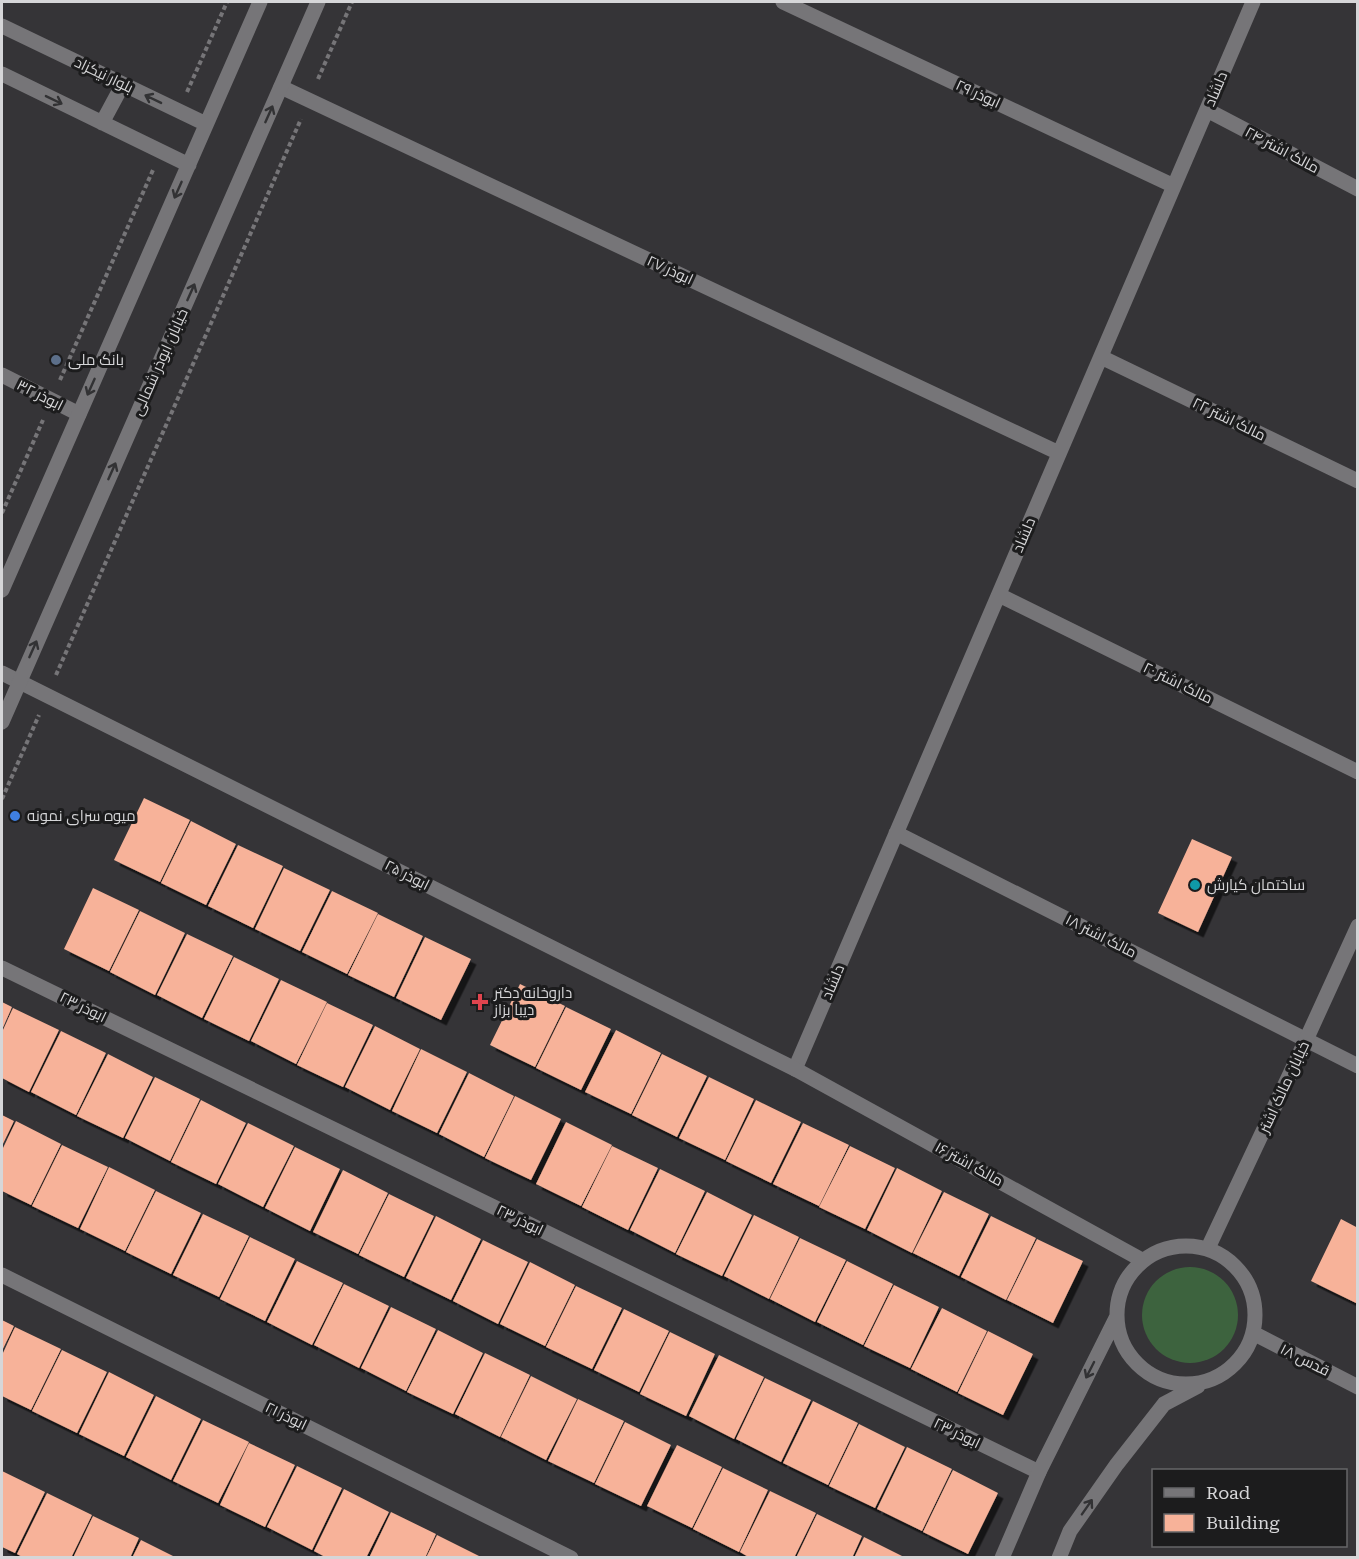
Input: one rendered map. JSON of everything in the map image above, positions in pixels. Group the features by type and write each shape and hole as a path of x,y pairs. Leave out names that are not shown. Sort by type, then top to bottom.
{"street":[{"path":"2,590 260,2"},
{"name":"خیابان ابوذر شمالی","path":"2,722 318,2"},
{"name":"ابوذر ۲۹","path":"783,2 1174,186"},
{"name":"دلشاد","path":"795,1069 1253,2"},
{"name":"بلوار نیکزاد","path":"2,26 206,124"},
{"path":"2,74 189,165"},
{"path":"102,123 123,84"},
{"name":"ابوذر ۲۷","path":"281,87 1059,453"},
{"name":"مالک اشتر ۲۴","path":"1207,110 1358,189"},
{"name":"مالک اشتر ۲۲","path":"1101,357 1358,481"},
{"name":"ابوذر ۳۲","path":"2,375 79,414"},
{"name":"مالک اشتر ۲۰","path":"999,595 1358,772"},
{"name":"ابوذر ۲۵","path":"2,673 795,1069"},
{"name":"مالک اشتر ۱۸","path":"896,833 1358,1066"},
{"name":"خیابان مالک اشتر","path":"1208,1248 1358,926"},
{"name":"ابوذر ۲۳","path":"2,968 1039,1472"},
{"name":"مالک اشتر ۱۶","path":"795,1069 1142,1260"},
{"path":"1002,1557 1039,1472 1116,1318 1119,1296 1128,1276 1142,1260 1163,1249 1185,1245 1208,1248 1227,1258 1242,1273 1252,1292 1256,1312 1253,1333 1246,1350 1235,1364 1221,1375 1164,1404 1117,1464 1070,1531 1059,1557"},
{"name":"ابوذر ۲۱","path":"2,1275 571,1557"},
{"path":"1116,1318 1121,1338 1131,1356 1145,1371 1163,1381 1183,1384 1204,1382"},
{"name":"قدس ۱۸","path":"1253,1333 1358,1387"}],"path":[{"path":"179,111 227,2"},
{"path":"2,799 352,2"},
{"path":"2,513 161,152"}],"green space":[{"path":"1190,1267 1208,1270 1224,1281 1235,1297 1238,1315 1235,1333 1224,1349 1208,1360 1190,1363 1172,1360 1156,1349 1145,1333 1142,1315 1145,1297 1156,1281 1172,1270"}],"building":[{"path":"144,798 190,820 160,882 114,860"},
{"path":"191,821 236,844 206,905 161,883"},
{"name":"ساختمان کیارش","path":"1192,839 1232,857 1198,932 1158,913"},
{"path":"238,845 283,866 253,928 208,906"},
{"path":"284,868 330,890 300,951 255,929"},
{"path":"93,888 139,910 109,971 64,949"},
{"path":"332,891 378,913 347,974 302,952"},
{"path":"140,911 185,933 155,995 110,972"},
{"path":"378,914 423,936 394,997 348,975"},
{"path":"187,934 233,956 202,1018 157,995"},
{"path":"425,937 471,959 441,1020 396,998"},
{"path":"234,957 279,979 249,1041 204,1019"},
{"path":"281,980 327,1002 296,1064 251,1041"},
{"path":"520,984 565,1006 535,1067 490,1045"},
{"path":"2,1002 12,1007 2,1030"},
{"path":"327,1003 373,1025 343,1087 297,1065"},
{"path":"566,1007 611,1029 581,1090 536,1068"},
{"path":"13,1008 59,1030 29,1092 2,1078 2,1032"},
{"path":"375,1026 420,1049 390,1110 345,1087"},
{"path":"616,1030 661,1053 631,1114 585,1092"},
{"path":"61,1031 106,1053 76,1115 31,1092"},
{"path":"421,1049 467,1072 437,1133 392,1111"},
{"path":"108,1054 153,1077 123,1138 77,1116"},
{"path":"662,1054 707,1076 677,1137 632,1115"},
{"path":"469,1073 514,1096 484,1157 439,1134"},
{"path":"155,1077 200,1099 170,1161 125,1138"},
{"path":"709,1077 754,1099 725,1160 679,1138"},
{"path":"515,1096 561,1119 531,1180 485,1158"},
{"path":"201,1100 246,1123 216,1184 171,1162"},
{"path":"756,1100 801,1122 771,1183 726,1161"},
{"path":"2,1115 14,1121 2,1146"},
{"path":"16,1121 61,1144 31,1205 2,1191 2,1150"},
{"path":"566,1122 612,1145 581,1206 536,1184"},
{"path":"248,1123 294,1146 263,1207 218,1184"},
{"path":"803,1123 849,1145 819,1206 773,1184"},
{"path":"62,1145 108,1167 78,1228 32,1206"},
{"path":"612,1146 658,1168 628,1230 582,1207"},
{"path":"850,1146 895,1168 865,1229 819,1207"},
{"path":"295,1147 340,1169 310,1231 265,1208"},
{"path":"109,1167 155,1190 125,1251 80,1229"},
{"path":"897,1168 942,1191 912,1253 867,1230"},
{"path":"660,1169 705,1191 675,1253 630,1230"},
{"path":"343,1170 388,1193 358,1254 313,1232"},
{"path":"156,1191 201,1213 171,1274 126,1252"},
{"path":"707,1192 752,1215 722,1276 676,1254"},
{"path":"944,1192 989,1214 959,1276 913,1253"},
{"path":"389,1194 434,1216 404,1277 359,1255"},
{"path":"203,1214 249,1236 219,1297 173,1275"},
{"path":"754,1215 799,1237 769,1299 724,1276"},
{"path":"436,1216 481,1239 451,1300 406,1278"},
{"path":"991,1216 1036,1238 1006,1300 961,1277"},
{"path":"1341,1219 1358,1228 1358,1300 1356,1303 1311,1281"},
{"path":"250,1237 295,1259 265,1321 220,1299"},
{"path":"800,1238 846,1260 815,1322 770,1299"},
{"path":"1037,1239 1083,1261 1053,1323 1007,1300"},
{"path":"483,1240 528,1262 498,1324 453,1301"},
{"path":"297,1261 343,1283 312,1345 267,1322"},
{"path":"847,1261 893,1284 863,1345 817,1322"},
{"path":"530,1262 575,1285 545,1346 500,1324"},
{"path":"344,1284 389,1306 359,1368 314,1345"},
{"path":"894,1285 939,1307 910,1368 864,1346"},
{"path":"576,1286 622,1308 592,1369 546,1347"},
{"path":"391,1307 436,1329 406,1391 361,1368"},
{"path":"942,1308 987,1331 957,1392 911,1369"},
{"path":"624,1309 669,1331 639,1392 594,1370"},
{"path":"2,1320 14,1326 2,1351"},
{"path":"15,1327 61,1349 31,1410 2,1396 2,1355"},
{"path":"438,1330 483,1353 453,1414 407,1392"},
{"path":"988,1331 1033,1354 1003,1415 958,1393"},
{"path":"670,1332 715,1354 686,1416 640,1394"},
{"path":"62,1350 107,1372 77,1433 32,1411"},
{"path":"485,1353 530,1375 500,1437 455,1414"},
{"path":"719,1355 764,1377 734,1439 689,1416"},
{"path":"109,1372 154,1395 124,1456 79,1434"},
{"path":"531,1376 577,1399 546,1460 501,1437"},
{"path":"765,1378 811,1400 781,1462 736,1439"},
{"path":"156,1396 201,1419 171,1480 126,1457"},
{"path":"578,1399 624,1421 594,1483 548,1461"},
{"path":"813,1401 858,1423 828,1485 783,1463"},
{"path":"203,1420 249,1442 218,1503 173,1481"},
{"path":"625,1422 671,1445 641,1506 595,1484"},
{"path":"859,1424 905,1447 875,1508 829,1486"},
{"path":"249,1443 295,1465 265,1527 220,1505"},
{"path":"677,1445 722,1467 692,1528 647,1506"},
{"path":"907,1447 952,1469 922,1531 877,1509"},
{"path":"297,1466 342,1488 312,1550 267,1527"},
{"path":"723,1468 768,1490 739,1552 693,1529"},
{"path":"953,1470 998,1493 968,1554 923,1532"},
{"path":"2,1471 45,1492 15,1553 2,1547"},
{"path":"344,1489 389,1512 366,1558 327,1558 314,1551"},
{"path":"770,1491 816,1513 794,1558 750,1558 740,1552"},
{"path":"47,1493 92,1515 71,1558 24,1558 17,1554"},
{"path":"391,1512 436,1534 425,1558 369,1558"},
{"path":"817,1514 862,1536 852,1558 796,1558"},
{"path":"93,1516 139,1538 130,1558 73,1558"},
{"path":"437,1535 483,1558 426,1558"},
{"path":"864,1537 906,1558 854,1558"},
{"path":"141,1540 177,1558 132,1558"}],"place":[{"name":"بانک ملی","path":"56,360"},
{"name":"میوه سرای نمونه","path":"15,816"},
{"name":"ساختمان کیارش","path":"1195,885"},
{"name":"داروخانه دکتر دیبا بزاز","path":"480,1002"}]}
